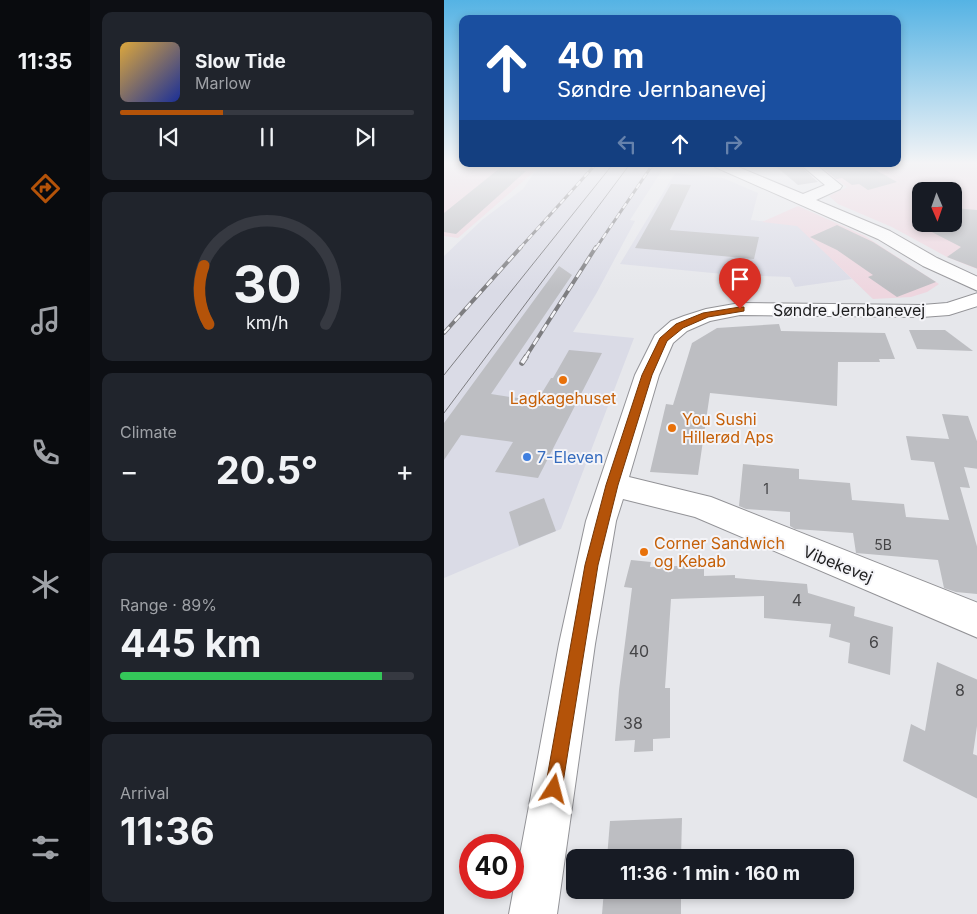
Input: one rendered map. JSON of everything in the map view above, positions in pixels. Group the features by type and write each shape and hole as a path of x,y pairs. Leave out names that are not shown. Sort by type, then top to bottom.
{"street":[{"path":"815,206 884,235 930,262 977,285"},
{"name":"Søndre Jernbanevej","path":"533,914 592,565 612,485 647,375 663,340 680,326 706,315 740,309 922,311 949,309 977,299"},
{"path":"922,311 956,319 977,319"},
{"name":"Vibekevej","path":"612,485 700,506 977,621"}],"shaded area":[{"path":"444,206 495,206 458,238 444,236"},
{"path":"501,206 639,206 630,220 635,221 596,294 573,332 634,338 561,529 444,578 444,256 482,220"},
{"path":"655,206 755,206 751,220 797,225 852,279 795,287 790,277 733,275 620,264"},
{"path":"798,206 865,236 939,284 927,292 911,297 873,299 797,226 762,222"},
{"path":"842,206 912,206 912,232 962,232 962,206 977,206 977,269 947,257 892,227"}],"building":[{"path":"453,206 487,206 456,234 444,232 444,213"},
{"path":"659,206 681,206 670,230 759,237 754,259 635,248"},
{"path":"962,209 978,210 978,269 947,257 961,247 932,232 962,232"},
{"path":"837,225 873,242 936,282 897,297 868,277 873,275 837,250 810,237"},
{"path":"559,266 572,275 491,394 537,401 569,350 602,353 538,478 495,472 513,442 461,435 444,460 444,423"},
{"path":"779,324 781,331 885,333 895,359 879,359 880,362 838,362 837,406 710,393 698,475 650,472 666,404 673,405 692,343 717,328"},
{"path":"909,330 945,330 973,351 917,349"},
{"path":"942,414 968,416 978,444 978,469 964,467 970,488 960,487 978,550 978,594 956,592 944,588 938,560 856,553 853,533 795,529 790,526 790,512 746,509 739,506 743,464 799,469 799,479 850,483 852,500 904,504 906,517 949,520 934,462 911,460 906,436 949,439"},
{"path":"544,498 556,531 519,546 509,512"},
{"path":"631,560 651,562 650,567 704,565 704,576 735,575 735,578 807,584 808,593 855,607 854,616 893,627 890,675 848,663 850,643 829,637 831,624 764,618 764,596 671,599 665,688 670,688 670,738 653,739 653,751 634,752 635,740 615,741 619,690 632,588 624,587"},
{"path":"937,662 978,680 978,719 973,754 978,756 978,799 903,761 911,724 925,731"},
{"path":"682,818 681,849 608,849 610,821"},
{"path":"603,899 681,899 681,914 602,914"}],"tram line":[{"path":"444,375 580,206"},
{"path":"444,413 599,206"}],"railway":[{"path":"520,248 558,206"},
{"path":"596,248 625,206"},
{"path":"444,333 521,247"},
{"path":"525,358 596,247"},
{"path":"522,363 526,357"}],"place":[{"name":"Lagkagehuset","path":"563,380"},
{"name":"You Sushi Hillerød Aps","path":"672,428"},
{"name":"7-Eleven","path":"527,457"},
{"name":"Corner Sandwich og Kebab","path":"644,552"}],"route":[{"path":"554,789 574,663 601,522 647,375 663,340 680,326 706,315 740,309"}]}
